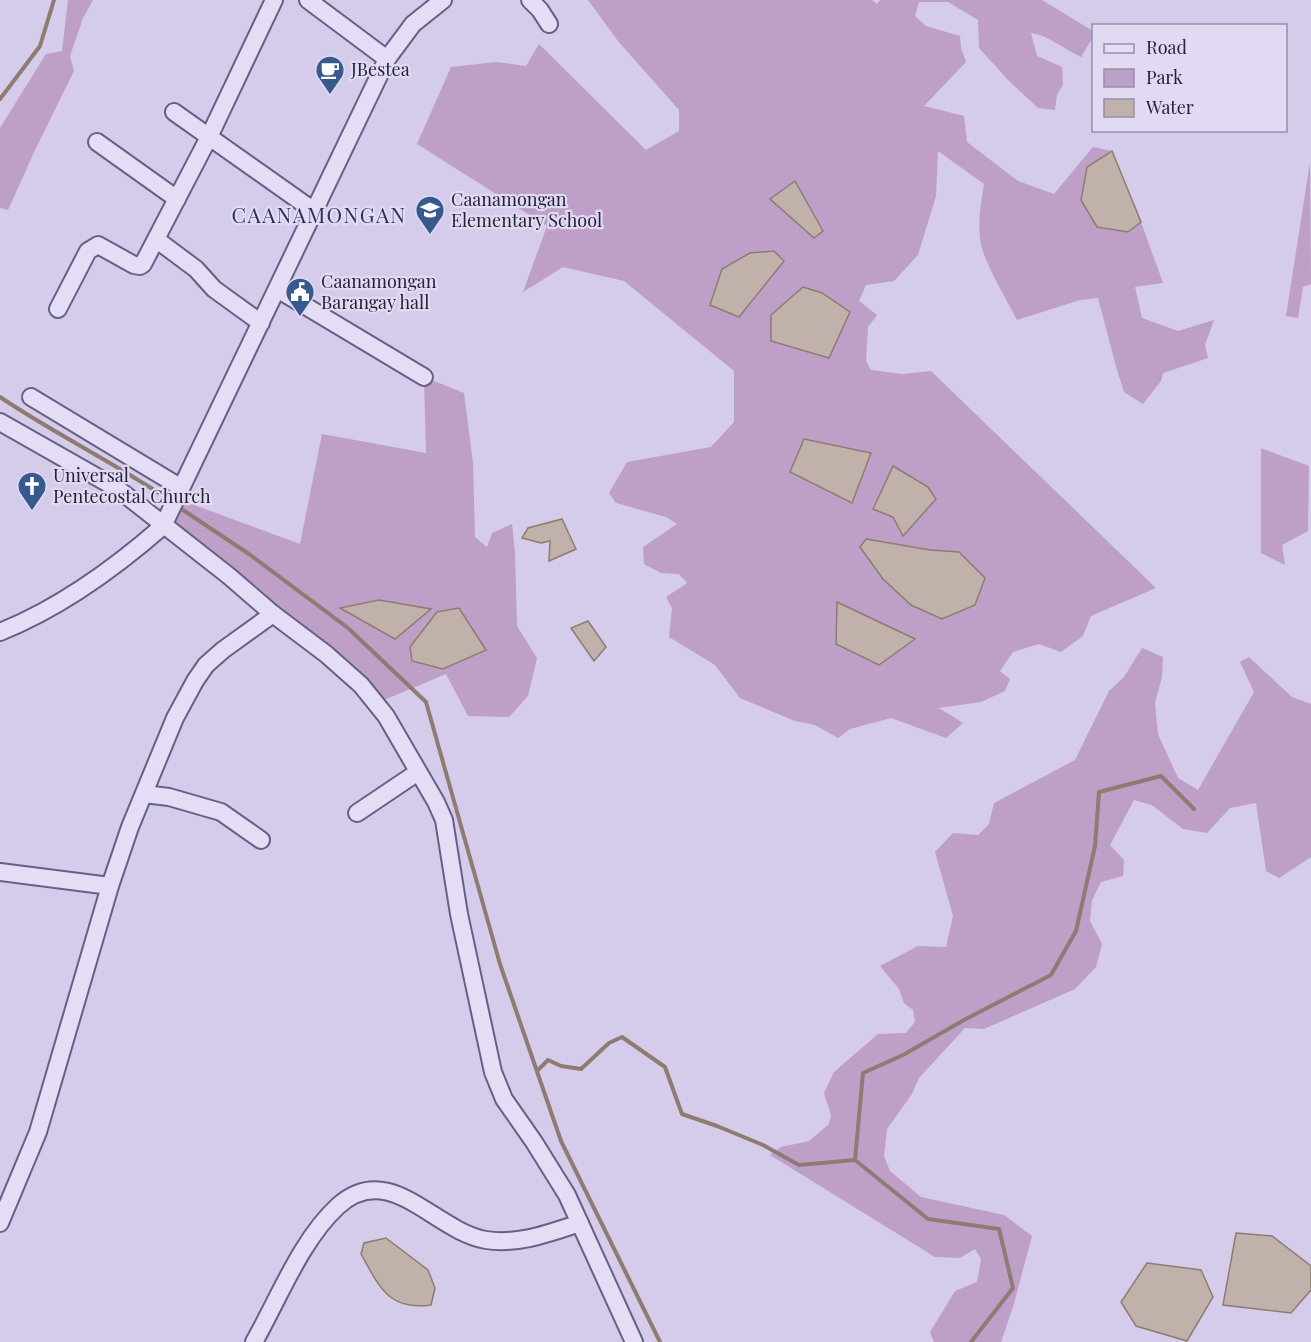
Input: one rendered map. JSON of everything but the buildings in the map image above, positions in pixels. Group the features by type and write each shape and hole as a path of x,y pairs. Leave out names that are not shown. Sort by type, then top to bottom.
{"street":[{"path":"58,309 88,251 94,246 98,245 134,265 143,264 209,136 274,0"},
{"path":"308,0 387,59"},
{"path":"0,632 54,605 108,571 163,526 387,59 413,24 443,0"},
{"path":"530,0 549,24"},
{"path":"174,112 315,212"},
{"path":"97,142 177,199"},
{"path":"157,240 196,269 214,289 261,323"},
{"path":"277,289 424,377"},
{"path":"31,397 180,487"},
{"path":"0,422 118,489 326,654 361,685 386,716 444,820 459,914 493,1072 504,1100 551,1167 567,1195 634,1342"},
{"path":"0,1223 38,1132 110,886 144,794 176,718 206,665 273,614"},
{"path":"357,813 418,772"},
{"path":"144,794 170,797 221,812 261,840"},
{"path":"0,872 110,886"},
{"path":"254,1342 317,1229 339,1205 360,1192 370,1189 390,1191 466,1233 485,1240 531,1239 580,1223"}],"green space":[{"path":"68,0 93,0 83,18 70,56 74,71 8,210 0,208 0,128 46,54 62,51"},
{"path":"588,0 872,0 877,4 880,0 1042,0 1092,30 1092,39 1081,57 1050,40 1031,33 1037,56 1062,67 1063,85 1057,94 1055,110 1038,108 979,48 978,20 948,2 919,2 915,16 926,26 960,36 966,62 924,106 964,116 967,142 1018,181 1054,194 1093,147 1112,151 1087,167 1128,232 1141,222 1163,283 1135,287 1142,318 1178,331 1214,320 1205,345 1208,358 1163,373 1161,381 1143,404 1124,392 1098,298 1080,300 1017,320 990,269 982,248 979,225 984,184 938,151 936,196 918,255 894,281 866,285 859,301 877,315 868,327 866,361 871,370 902,374 931,371 1156,588 1091,616 1083,636 1061,652 1039,644 1013,652 1000,671 1010,679 1005,691 981,702 939,708 963,723 946,738 891,718 850,729 838,738 815,725 795,721 740,698 715,665 669,637 672,608 666,597 687,583 679,574 661,573 644,564 643,547 677,524 666,517 616,503 609,493 627,462 711,447 734,422 734,371 624,281 563,267 523,292 547,226 417,144 451,67 496,62 526,66 539,44 646,150 679,131 679,110 618,41"},
{"path":"1310,162 1311,284 1303,287 1298,318 1286,316"},
{"path":"424,377 464,393 473,463 475,537 487,547 492,533 512,524 517,626 537,658 528,696 509,717 468,716 446,674 384,700 163,526 175,498 300,544 322,434 426,453"},
{"path":"1261,448 1309,466 1308,531 1282,545 1285,565 1261,553"},
{"path":"1142,648 1163,657 1162,677 1155,703 1158,734 1178,778 1198,790 1254,692 1240,662 1249,657 1292,697 1311,704 1311,857 1279,878 1266,871 1256,803 1230,808 1207,833 1183,829 1152,805 1134,800 1110,845 1124,860 1123,876 1101,882 1092,900 1090,921 1102,944 1096,967 1075,989 984,1029 965,1028 919,1078 912,1094 887,1129 884,1156 890,1171 921,1197 1004,1215 1032,1236 1001,1342 934,1342 930,1332 955,1291 977,1282 981,1259 975,1249 960,1258 935,1257 770,1155 781,1147 809,1141 829,1124 831,1115 824,1093 834,1072 878,1034 906,1033 915,1022 913,1010 904,1003 899,989 880,966 918,946 946,947 953,916 935,852 953,833 978,835 989,824 994,803 1075,760 1109,691 1124,677"}],"water":[{"path":"1112,151 1141,222 1128,232 1097,227 1081,200 1087,167"},
{"path":"795,181 823,231 814,238 770,199"},
{"path":"774,251 784,261 739,317 710,305 722,269 750,253"},
{"path":"803,287 822,293 850,312 829,358 771,341 771,315"},
{"path":"804,439 871,453 852,503 790,472"},
{"path":"893,466 928,487 936,499 903,536 893,517 873,509"},
{"path":"562,519 576,549 549,561 550,541 541,543 522,538 528,528"},
{"path":"866,539 930,550 959,552 985,578 975,605 942,619 911,605 883,579 860,547"},
{"path":"379,600 431,609 395,639 340,608"},
{"path":"837,602 915,639 879,665 836,644"},
{"path":"459,608 486,650 443,669 412,661 410,647 437,612"},
{"path":"588,621 606,647 594,661 571,628"},
{"path":"1236,1233 1272,1236 1311,1266 1311,1290 1291,1313 1223,1305"},
{"path":"386,1238 428,1270 435,1288 431,1305 416,1306 395,1300 387,1294 373,1276 361,1254 364,1243"},
{"path":"1147,1263 1201,1270 1213,1297 1187,1341 1136,1326 1121,1302"}],"waterway":[{"path":"0,99 40,46 54,0"},
{"path":"0,397 162,495"},
{"path":"180,508 249,554 348,628 426,702 500,964 561,1141 660,1342"},
{"path":"971,1342 1013,1288 999,1229 928,1219 855,1160 863,1073 903,1055 1051,975 1076,931 1095,846 1099,792 1161,776 1194,809"},
{"path":"537,1071 548,1060 561,1066 581,1069 609,1043 622,1037 665,1067 682,1114 763,1145 799,1165 855,1160"}],"place":[{"name":"JBestea","path":"330,96"},
{"name":"Caanamongan Elementary School","path":"430,236"},
{"name":"Caanamongan Barangay hall","path":"300,318"},
{"name":"Universal Pentecostal Church","path":"32,512"}],"district":[{"name":"CAANAMONGAN","path":"319,216"}]}
